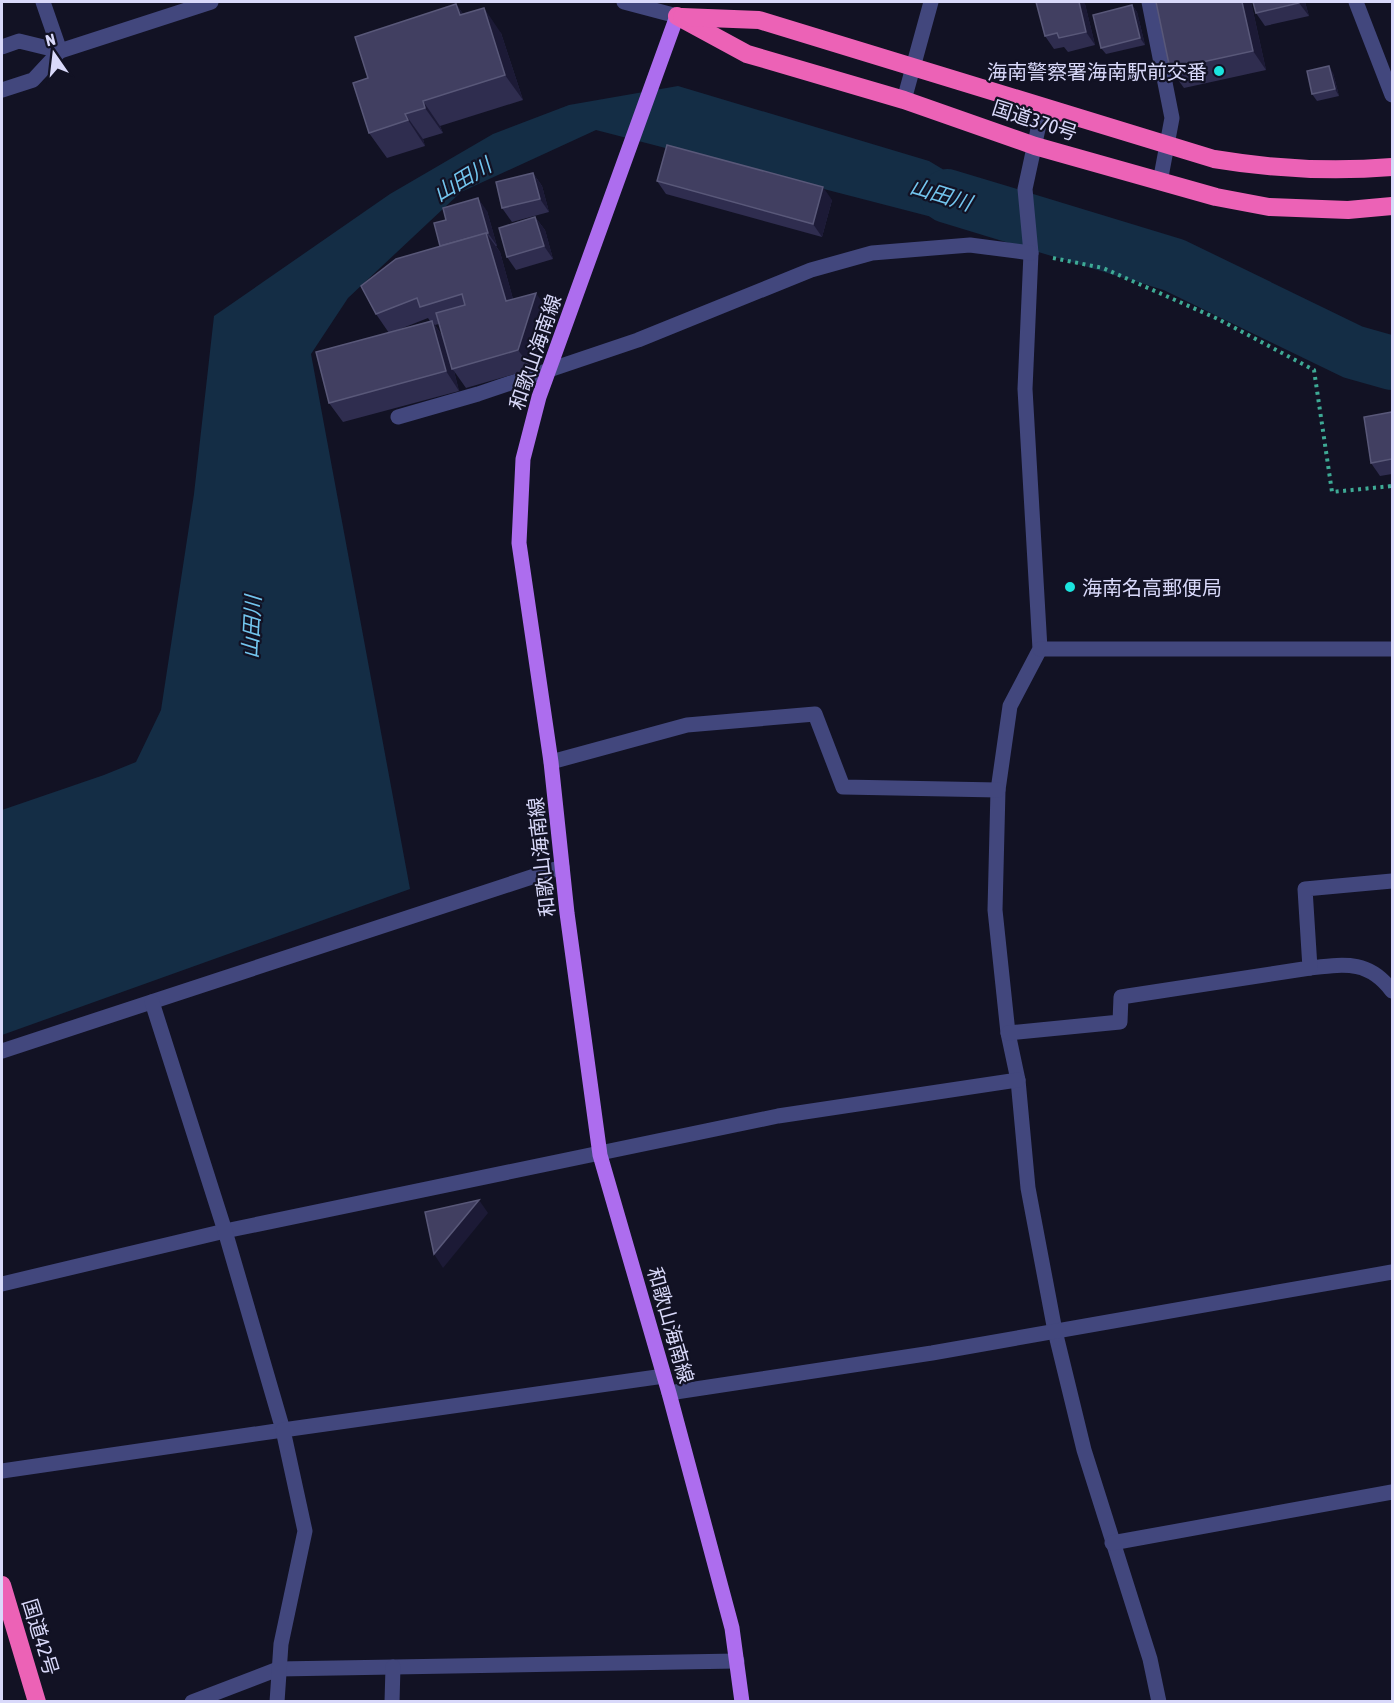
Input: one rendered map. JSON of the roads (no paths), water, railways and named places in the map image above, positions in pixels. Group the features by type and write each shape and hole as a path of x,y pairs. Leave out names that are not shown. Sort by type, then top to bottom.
{"highway":[{"name":"国道370号","path":"680,9 759,20 1214,159 1268,168 1346,171 1392,167"},
{"name":"国道370号","path":"680,9 747,54 904,100 1035,146 1160,182 1216,197 1269,207 1348,210 1392,206"},
{"name":"国道42号","path":"2,1585 37,1701"}],"main road":[{"name":"和歌山海南線","path":"680,9 549,370 523,459 519,543 551,762 562,867 600,1155 669,1393 732,1628 742,1701"}],"street":[{"path":"43,2 60,51"},
{"path":"2,90 33,80 60,51 211,2"},
{"path":"624,2 680,9"},
{"path":"904,100 931,2"},
{"path":"1149,2 1172,118 1160,182"},
{"path":"1356,2 1392,95"},
{"path":"2,47 19,41 60,51"},
{"path":"1043,106 1025,189 1030,248 1025,389 1040,650 1010,706 998,790 994,910 1008,1033 1018,1080 1028,1188 1054,1331 1084,1450 1150,1659 1159,1701"},
{"path":"398,417 638,340 811,270 872,253 970,245 1030,248"},
{"path":"1040,650 1392,649"},
{"path":"551,762 687,725 815,714 843,787 998,790"},
{"path":"2,1051 562,867"},
{"path":"1310,968 1305,889 1392,881"},
{"path":"1008,1033 1120,1022 1121,997 1310,968 1350,964 1379,975 1392,991"},
{"path":"152,1002 225,1230 284,1430 305,1531 280,1644 277,1701"},
{"path":"2,1284 225,1230 600,1155 778,1116 1018,1080"},
{"path":"669,1393 932,1353 1184,1311 1392,1272"},
{"path":"2,1471 664,1376"},
{"path":"1112,1544 1392,1492"},
{"path":"192,1701 278,1669 737,1661"},
{"path":"393,1667 393,1701"}],"water":[{"path":"678,86 929,161 944,170 1015,197 1021,240 596,130 461,192 348,298 311,354 410,889 2,1035 2,810 136,762 161,710 194,494 214,316 390,194 493,134 569,105"}],"waterway":[{"name":"山田川","path":"947,196 1174,265 1353,352 1392,363"}],"place":[{"name":"海南警察署海南駅前交番","path":"1219,71"},
{"name":"海南名高郵便局","path":"1070,587"}]}
